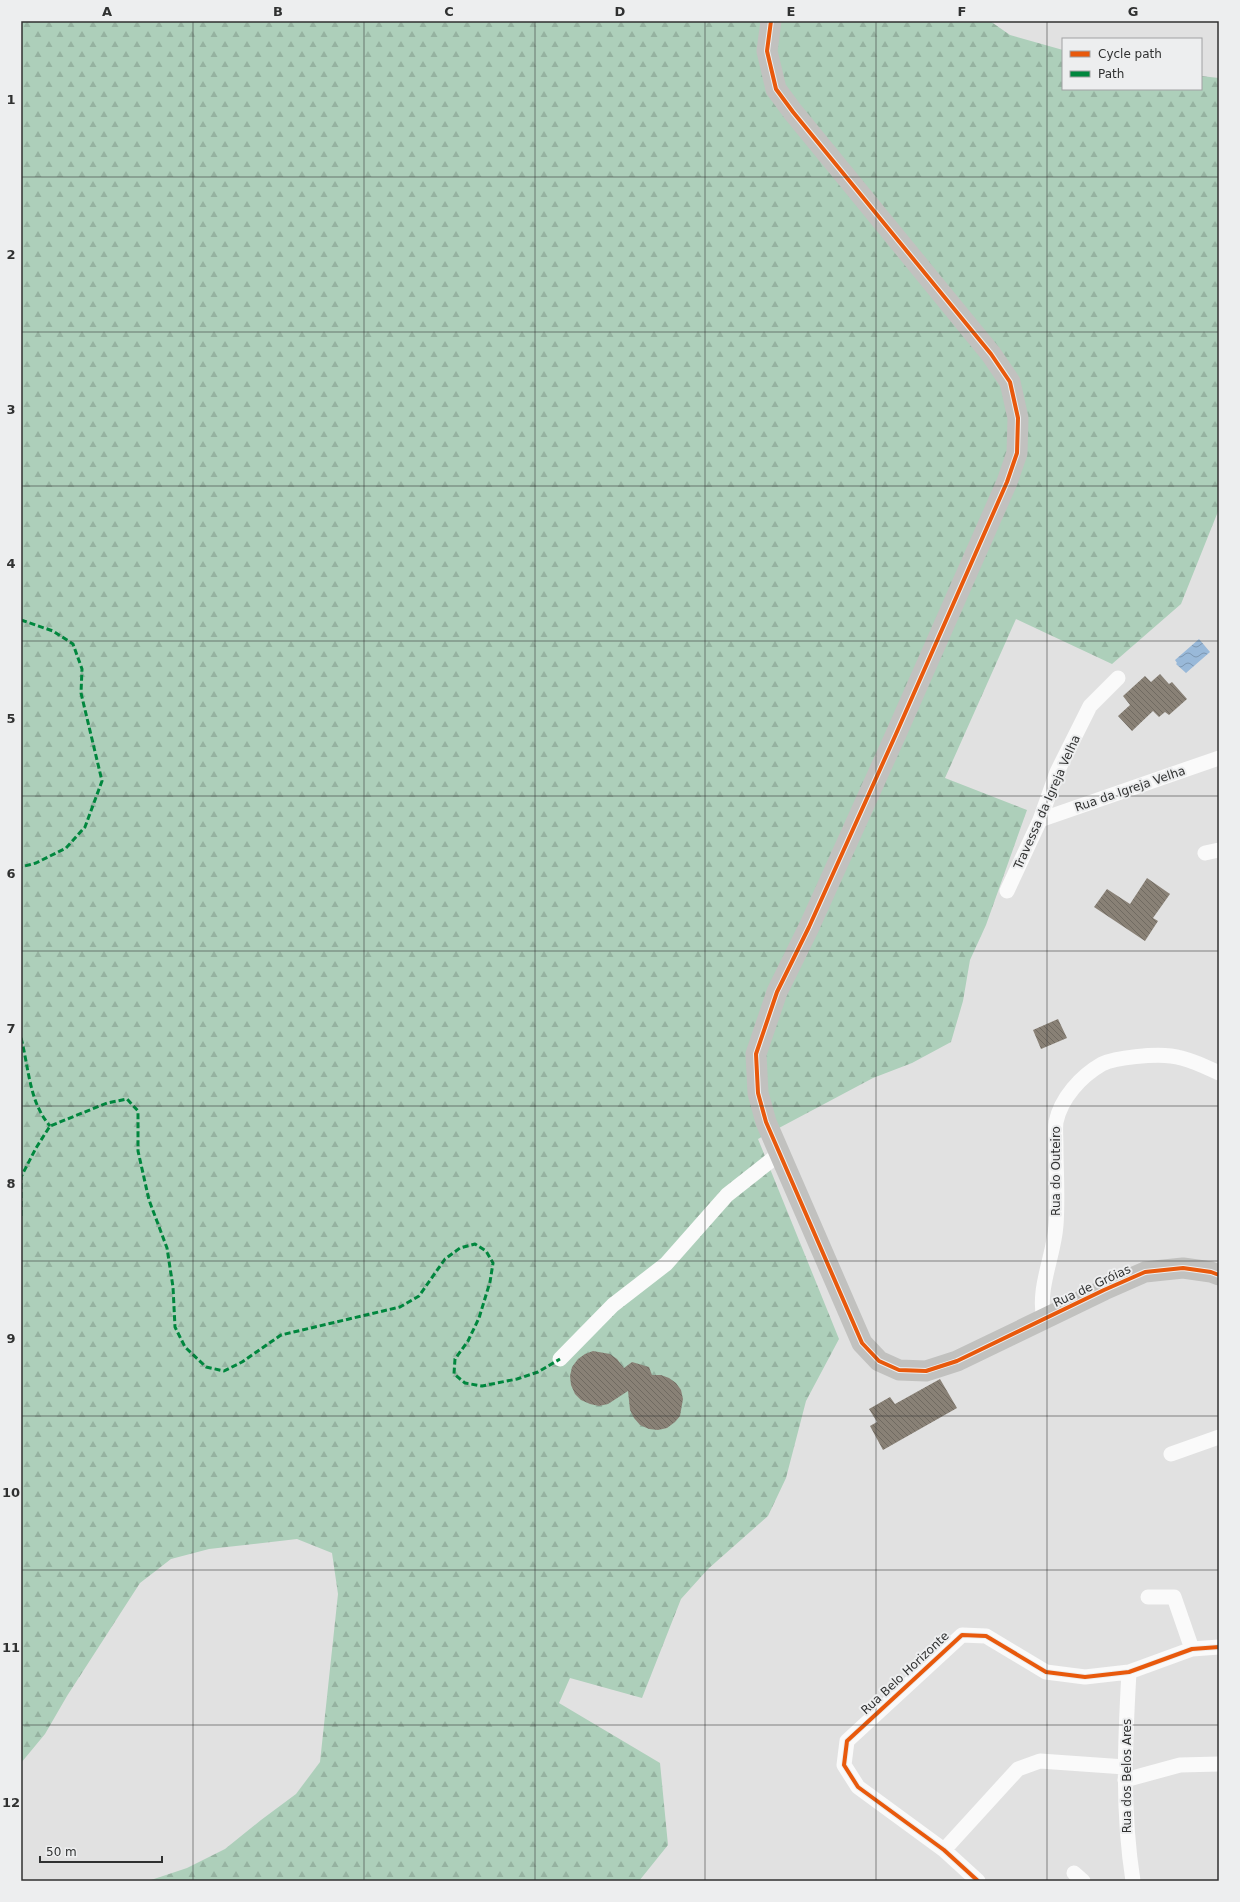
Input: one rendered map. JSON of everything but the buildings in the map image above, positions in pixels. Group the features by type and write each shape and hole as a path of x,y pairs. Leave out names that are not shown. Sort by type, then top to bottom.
{"street":[{"name":"Rua de Gróias","path":"771,21 767,51 776,88 793,112 991,354 1010,382 1018,418 1017,453 1007,482 893,741 809,927 777,992 756,1054 758,1093 766,1122 862,1343 879,1361 899,1370 926,1371 956,1361 1145,1272 1183,1268 1211,1272 1219,1276"},
{"name":"Travessa da Igreja Velha","path":"1007,891 1040,820 1057,772 1090,706 1118,678"},
{"name":"Rua da Igreja Velha","path":"1040,820 1219,758"},
{"name":"Rua do Outeiro","path":"1044,1320 1041,1306 1055,1242 1058,1203 1056,1122 1064,1101 1081,1080 1103,1064 1140,1055 1171,1056 1219,1073"},
{"path":"560,1359 612,1305 666,1264 727,1195 779,1154"},
{"path":"1171,1454 1219,1437"},
{"path":"1148,1597 1174,1597 1192,1649"},
{"name":"Rua Belo Horizonte","path":"978,1881 944,1850 858,1787 844,1765 847,1741 962,1635 986,1636 1046,1672 1085,1677 1129,1672 1192,1649 1219,1647"},
{"name":"Rua dos Belos Ares","path":"1129,1672 1125,1773 1128,1847 1133,1881"},
{"path":"944,1850 1018,1769 1040,1761 1125,1773 1180,1765 1219,1764"}],"green space":[{"path":"21,21 990,21 1010,35 1062,50 1062,90 1202,90 1202,76 1219,78 1219,509 1181,604 1112,664 1016,619 945,778 1027,810 986,925 970,960 963,1001 951,1042 912,1063 873,1078 758,1139 839,1339 806,1401 786,1478 768,1516 708,1569 681,1599 642,1698 570,1678 559,1703 660,1763 668,1845 639,1881 148,1881 187,1868 225,1849 296,1794 320,1762 338,1594 332,1553 297,1539 209,1549 171,1559 140,1583 67,1696 45,1734 21,1763"}],"water":[{"path":"1199,639 1210,652 1186,673 1176,664 1177,663 1175,660"}],"marked path":[{"path":"21,620 53,631 73,644 82,669 81,693 102,781 85,827 66,848 36,863 21,867"},
{"path":"21,1038 34,1096 43,1117 50,1126"},
{"path":"21,1216 21,1177 36,1148 50,1126 107,1103 127,1099 138,1111 138,1151 149,1200 167,1248 173,1287 175,1327 185,1347 206,1367 224,1371 242,1362 281,1335 400,1307 419,1296 445,1259 460,1248 475,1244 486,1251 493,1263 490,1282 479,1318 468,1341 455,1359 454,1374 465,1383 482,1386 517,1379 538,1372 560,1359"}],"cycle path":[{"path":"771,21 767,51 776,89 793,112 991,354 1010,382 1018,418 1017,453 1007,482 809,927 777,992 756,1054 758,1093 766,1122 862,1343 879,1361 899,1370 926,1371 957,1361 1104,1290 1145,1272 1183,1268 1211,1272 1219,1275"},
{"path":"978,1881 944,1850 858,1787 844,1765 847,1741 962,1635 986,1636 1046,1672 1085,1677 1129,1672 1192,1649 1219,1647"}]}
